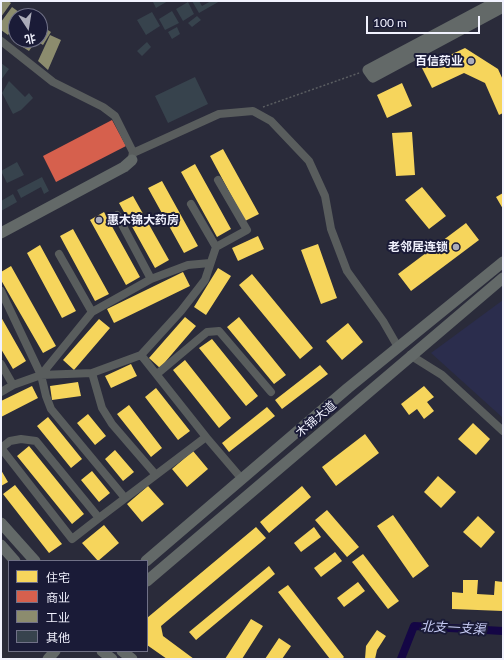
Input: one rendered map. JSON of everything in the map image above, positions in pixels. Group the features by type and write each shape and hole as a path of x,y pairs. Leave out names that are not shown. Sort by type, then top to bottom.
{"street":[{"path":"498,1 368,70 373,77 503,7"},
{"path":"1,41 53,82 103,106 115,116 133,156"},
{"path":"1,233 124,167 133,156 219,114 253,111 271,122 309,161 325,196 331,229 347,271 383,321 398,347"},
{"path":"1,392 13,385 41,375 92,373 141,355 181,311 205,280 216,246 247,230 218,180"},
{"path":"191,204 216,246"},
{"path":"117,215 151,279"},
{"path":"60,254 92,312"},
{"name":"木锦大道","path":"147,560 241,478 398,347 503,262"},
{"path":"41,375 92,312 151,279 188,265 210,263"},
{"name":"木锦大道","path":"148,579 410,355 503,278"},
{"path":"1,291 41,375 51,409 125,498"},
{"path":"157,374 207,332 219,331 271,392"},
{"path":"141,355 206,437 241,478"},
{"path":"410,355 442,375 503,431"},
{"path":"1,364 13,385"},
{"path":"92,373 102,408 112,424 156,475"},
{"path":"98,518 36,441 21,439 10,441 1,448 72,539 206,437"},
{"path":"1,523 34,560"},
{"path":"1,545 14,560"},
{"path":"103,652 112,659"},
{"path":"123,652 132,659"}],"path":[{"path":"253,111 368,70"}],"shaded area":[{"path":"503,300 503,418 431,353"}],"building: 住宅":[{"path":"465,48 498,69 503,80 503,113 499,115 485,83 464,73 432,88 422,68"},
{"path":"402,83 412,106 387,118 377,95"},
{"path":"412,132 415,175 396,176 392,133"},
{"path":"223,149 259,214 245,221 210,156"},
{"path":"195,164 231,229 217,237 181,172"},
{"path":"162,181 198,246 184,253 148,188"},
{"path":"422,187 446,216 429,229 405,200"},
{"path":"503,193 503,209 496,197"},
{"path":"133,196 169,260 155,268 119,203"},
{"path":"104,212 140,277 126,285 90,220"},
{"path":"466,223 479,240 411,291 398,274"},
{"path":"73,229 109,294 95,301 60,236"},
{"path":"258,236 264,249 238,261 232,248"},
{"path":"318,244 337,298 321,304 301,250"},
{"path":"40,245 76,311 62,318 27,253"},
{"path":"11,266 56,346 43,353 1,280 1,272"},
{"path":"218,268 231,276 206,315 194,307"},
{"path":"183,272 190,286 114,323 107,309"},
{"path":"252,274 313,348 300,359 239,285"},
{"path":"1,317 26,361 13,369 1,349"},
{"path":"185,317 196,326 160,368 149,358"},
{"path":"239,317 286,375 274,384 227,327"},
{"path":"99,319 110,328 74,370 63,360"},
{"path":"348,323 363,342 342,360 326,341"},
{"path":"212,339 258,396 246,406 199,348"},
{"path":"185,360 231,418 219,428 173,370"},
{"path":"131,364 137,376 111,388 105,376"},
{"path":"320,365 328,374 282,409 275,400"},
{"path":"78,382 81,396 52,400 50,386"},
{"path":"32,386 38,398 1,417 1,401"},
{"path":"424,386 434,397 427,402 434,411 424,419 417,409 409,415 401,404"},
{"path":"156,388 190,431 178,440 145,397"},
{"path":"129,405 162,448 151,457 117,414"},
{"path":"267,407 275,416 229,452 222,443"},
{"path":"88,414 106,436 95,445 77,423"},
{"path":"48,417 82,459 71,468 37,426"},
{"path":"473,423 490,439 476,455 458,439"},
{"path":"365,434 379,453 336,486 322,467"},
{"path":"29,446 84,514 72,524 17,456"},
{"path":"115,450 134,472 123,481 105,459"},
{"path":"193,451 208,469 187,487 172,469"},
{"path":"1,470 8,482 1,486"},
{"path":"92,471 110,493 99,502 81,480"},
{"path":"438,476 456,492 441,508 424,492"},
{"path":"15,485 62,544 49,553 3,494"},
{"path":"148,486 164,504 142,522 127,504"},
{"path":"302,486 311,497 269,533 260,522"},
{"path":"327,510 359,547 347,557 315,520"},
{"path":"393,515 429,566 413,578 377,526"},
{"path":"478,516 495,532 481,548 463,532"},
{"path":"104,525 119,543 99,560 97,560 82,543"},
{"path":"256,527 266,538 161,626 163,636 194,659 167,659 148,646 148,617"},
{"path":"314,527 321,537 301,552 294,543"},
{"path":"335,552 342,561 321,577 314,568"},
{"path":"363,554 399,601 388,609 352,562"},
{"path":"269,566 275,574 196,640 189,632"},
{"path":"463,580 478,580 477,594 494,595 495,581 503,582 503,611 452,609 452,592 463,593"},
{"path":"358,582 365,591 344,607 337,598"},
{"path":"288,585 344,657 342,659 330,659 278,592"},
{"path":"251,619 263,626 242,659 225,659"},
{"path":"377,630 386,636 377,650 375,659 365,659 366,646"},
{"path":"279,638 291,646 282,659 265,659"}],"building: 商业":[{"path":"112,120 126,146 56,182 43,156"}],"building: 工业":[{"path":"1,1 8,1 11,3 1,17"},
{"path":"8,12 8,35 1,30 1,22"},
{"path":"48,30 51,32 48,37"},
{"path":"50,35 61,40 48,70 38,61 44,48 48,48 48,39"},
{"path":"24,48 31,48 29,51"}],"building: 其他":[{"path":"168,1 156,8 153,2"},
{"path":"192,1 199,1 202,6 211,1 220,1 199,13"},
{"path":"188,2 194,14 183,21 176,9"},
{"path":"172,11 179,23 165,30 159,19"},
{"path":"152,12 160,26 146,35 137,20"},
{"path":"197,16 201,20 192,27 188,23"},
{"path":"177,27 180,34 172,39 168,32"},
{"path":"147,42 151,47 142,56 137,51"},
{"path":"1,63 9,69 1,80"},
{"path":"195,77 208,104 168,123 155,96"},
{"path":"9,81 25,97 29,93 33,98 21,110 13,114 2,93"},
{"path":"17,162 24,175 7,183 1,171"},
{"path":"42,177 49,191 44,194 41,187 21,198 17,190"},
{"path":"13,194 17,202 1,211 1,201"}],"waterway":[{"name":"北支一支渠","path":"401,659 414,626 503,631"}],"place":[{"name":"百信药业","path":"471,61"},
{"name":"惠木锦大药房","path":"99,220"},
{"name":"老邻居连锁","path":"456,247"}]}
